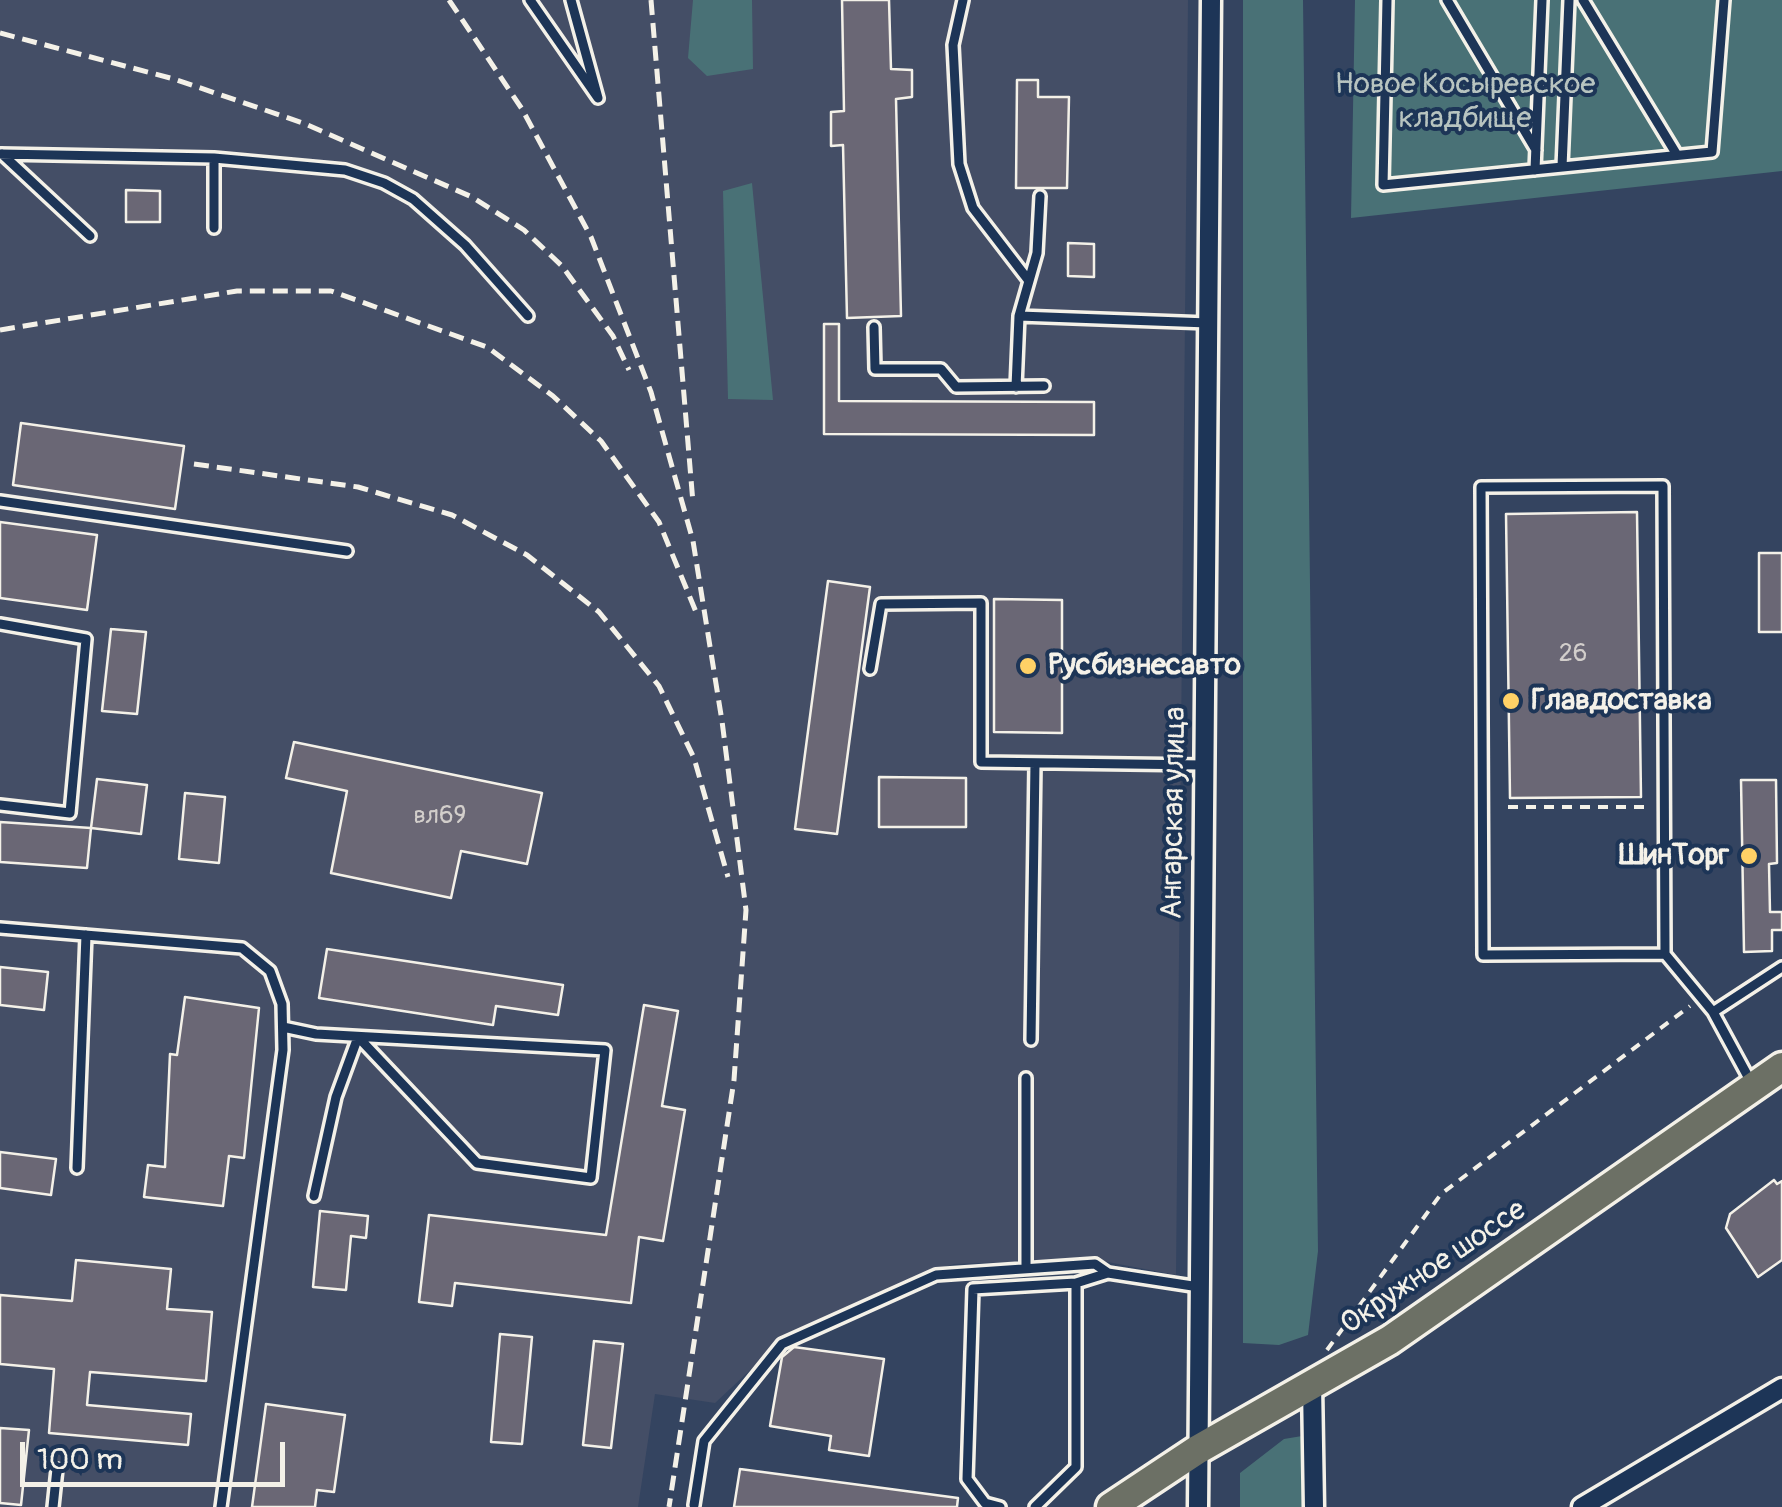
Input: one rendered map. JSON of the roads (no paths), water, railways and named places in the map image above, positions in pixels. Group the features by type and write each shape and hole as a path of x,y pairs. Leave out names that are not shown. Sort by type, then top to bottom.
{"main road":[{"name":"Окружное шоссе","path":"1111,1507 1197,1450 1312,1385 1487,1275 1782,1066"}],"street":[{"name":"Ангарская улица","path":"1198,1507 1210,0"},
{"path":"1312,1385 1314,1507"},
{"path":"1582,1507 1782,1388"}],"lane":[{"path":"530,0 598,98 571,0"},
{"path":"963,0 953,44 958,164 973,208 1029,280"},
{"path":"1387,0 1383,185 1712,152 1723,1"},
{"path":"1448,0 1536,150"},
{"path":"1535,170 1542,0"},
{"path":"1562,167 1569,0"},
{"path":"1583,0 1677,155"},
{"path":"1,154 214,158 345,170 384,183 413,199 464,244 528,316"},
{"path":"1,154 90,236"},
{"path":"214,158 214,228"},
{"path":"1016,386 1019,316 1037,253 1040,196"},
{"path":"1019,316 1208,323"},
{"path":"874,327 875,370 940,369 956,387 1044,386"},
{"path":"1665,954 1483,954 1481,487 1663,486 1665,954 1713,1012 1752,1084"},
{"path":"0,501 347,550"},
{"path":"870,669 882,604 982,602 981,762 1204,764"},
{"path":"0,624 86,638 70,813 0,806"},
{"path":"1030,1040 1034,763"},
{"path":"0,928 242,948 270,971 282,1004 283,1027 222,1507"},
{"path":"76,1168 86,936"},
{"path":"1713,1012 1782,967"},
{"path":"283,1027 358,1037 605,1050 591,1178 477,1163 358,1037"},
{"path":"314,1196 336,1098 358,1037"},
{"path":"1026,1078 1026,1267"},
{"path":"694,1505 704,1441 782,1344 828,1327 936,1275 1095,1264 1108,1272 1199,1287"},
{"path":"1000,1507 985,1502 968,1479 973,1289 1076,1282 1108,1272"},
{"path":"1035,1507 1076,1467 1076,1282"},
{"path":"53,1507 57,1470"}],"railway":[{"path":"449,0 522,109 591,237 651,392 693,541 722,721 746,910 734,1080 669,1507"},
{"path":"651,0 693,503"},
{"path":"0,33 174,79 303,123 472,197 524,230 562,266 613,336 629,370"},
{"path":"0,330 237,291 331,291 487,347 553,396 601,441 659,522 696,612"},
{"path":"194,464 358,487 452,515 527,555 599,612 659,686 694,758 728,877"}],"place":[{"name":"Русбизнесавто","path":"1028,666"},
{"name":"Главдоставка","path":"1511,701"},
{"name":"ШинТорг","path":"1749,856"}],"park label":[{"name":"Новое Косыревское кладбище","path":"1465,102"}]}
